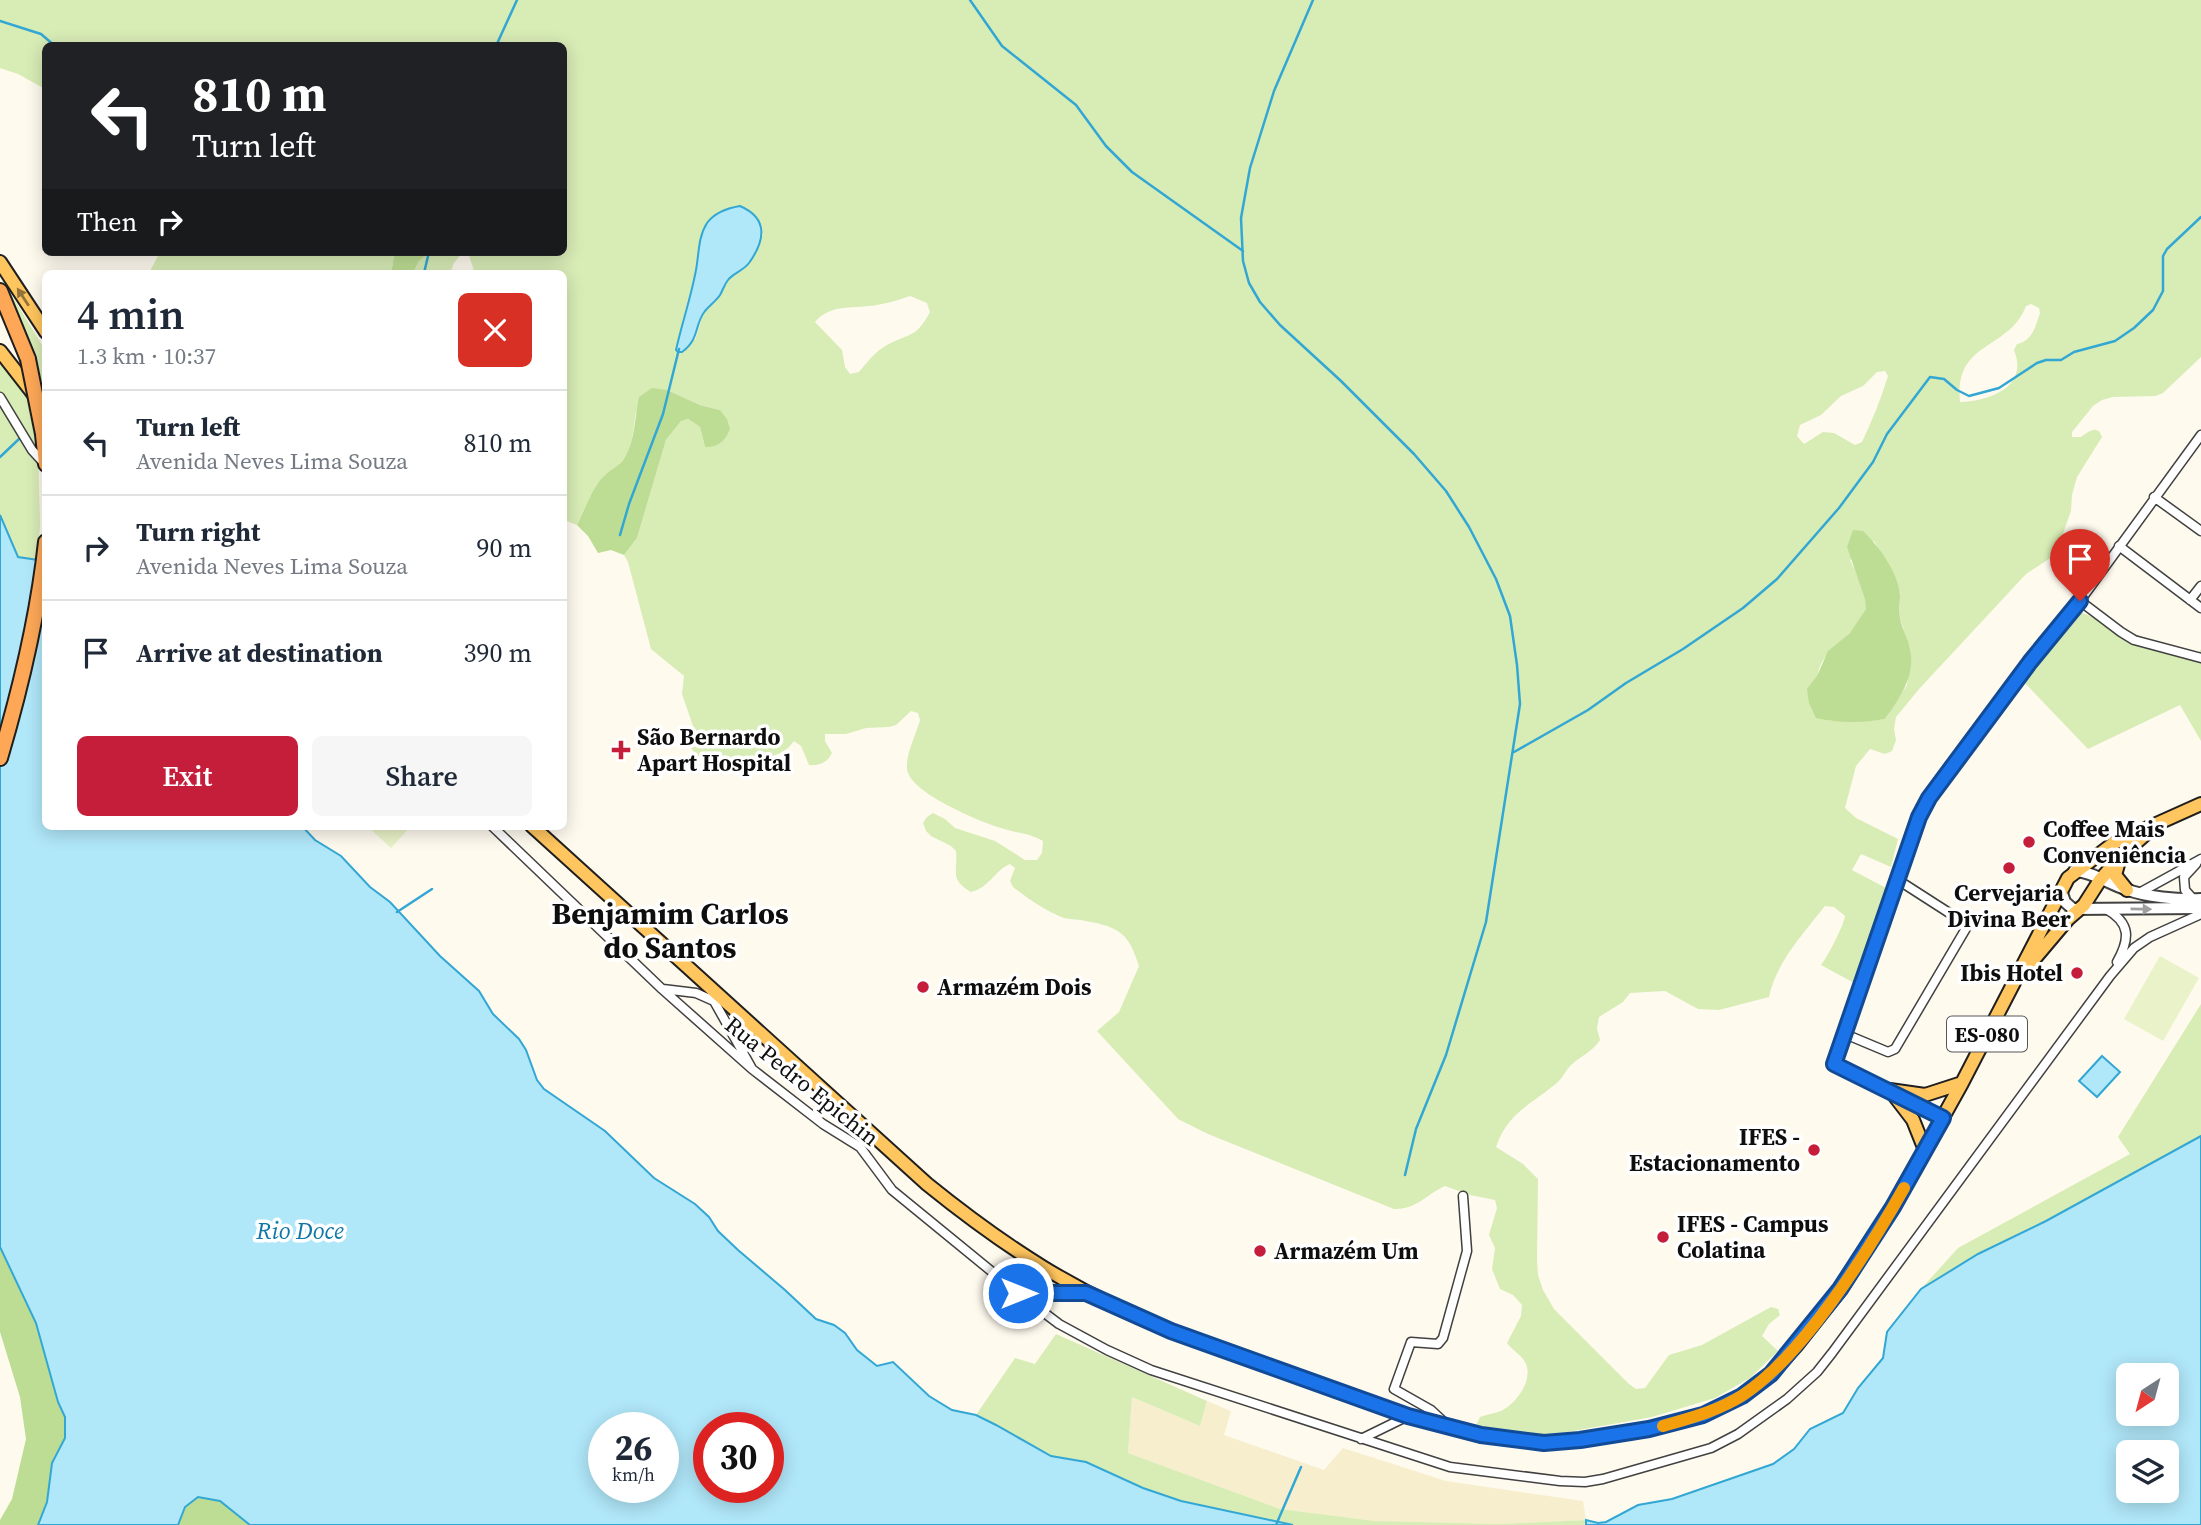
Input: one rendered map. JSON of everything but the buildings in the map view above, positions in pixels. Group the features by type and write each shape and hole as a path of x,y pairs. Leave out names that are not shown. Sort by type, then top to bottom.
{"highway":[{"path":"0,291 28,359 42,431"},
{"path":"0,758 19,697 42,568"}],"main road":[{"path":"0,262 42,326"},
{"path":"0,351 42,405"},
{"name":"ES-080","path":"536,830 717,998 927,1184 1014,1251 1086,1293 1171,1331 1408,1416 1481,1435 1544,1443 1649,1429 1703,1415 1742,1396 1771,1374 1840,1289 1893,1207 1962,1083 2061,890 2074,871 2114,843 2201,804"},
{"name":"ES-080","path":"2012,985 2052,937 2081,908 2100,880 2123,854 2162,821"},
{"path":"2123,854 2115,869 2115,875 2133,892"},
{"path":"1889,1090 1925,1095 1962,1083"},
{"path":"1889,1090 1913,1120 1925,1150"}],"street":[{"path":"0,397 32,450 42,460"},
{"path":"1943,1118 1834,1064 1911,837 1929,798 2030,662 2080,601 2154,497 2197,447 2201,435"},
{"path":"2154,497 2201,531"},
{"path":"2119,545 2201,608"},
{"path":"2190,600 2201,586"},
{"path":"2080,601 2134,640 2201,658"},
{"name":"Rua Pedro Epichin","path":"496,830 662,989 752,1069 822,1124 860,1147 892,1190 1059,1324 1151,1370 1450,1467 1489,1474 1585,1482 1711,1448 1738,1434 1787,1399 1817,1372 2110,976 2134,948 2150,937 2201,914"},
{"path":"2133,892 2201,859"},
{"path":"2197,899 2185,890 2184,877 2201,859"},
{"path":"2074,871 2087,872 2100,880 2133,892 2197,899"},
{"path":"1845,1034 1888,1052 1895,1049 1968,925 1898,880"},
{"path":"2061,890 2062,897 2070,907 2201,908"},
{"name":"Rua Pedro Epichin","path":"2103,908 2118,916 2124,925 2127,938 2124,950 2110,976"},
{"path":"662,989 717,998 752,1069"},
{"path":"1449,1427 1431,1410 1394,1389 1411,1342 1434,1345 1443,1338 1467,1251 1463,1196"},
{"path":"1018,1293 1086,1293"},
{"path":"1361,1439 1408,1416"}],"shaded area":[{"path":"1132,1397 1200,1426 1207,1401 1231,1411 1224,1435 1324,1470 1343,1448 1446,1481 1583,1501 1586,1520 1500,1524 1375,1521 1280,1509 1128,1453"}],"green space":[{"path":"0,0 2201,0 2201,357 2163,393 2155,396 2113,397 2093,406 2072,432 2072,437 2081,437 2096,430 2102,437 2077,477 2071,511 2057,550 2049,559 2026,574 1896,717 1896,740 1892,751 1885,754 1870,749 1856,766 1845,808 1856,818 1898,839 1891,867 1861,854 1852,870 1886,888 1869,955 1856,984 1821,965 1845,916 1834,907 1825,906 1784,960 1769,997 1719,1010 1698,1009 1665,991 1630,993 1623,1002 1599,1017 1597,1028 1600,1040 1597,1044 1571,1065 1558,1082 1521,1110 1507,1125 1496,1147 1523,1164 1538,1179 1537,1260 1543,1290 1554,1309 1636,1389 1645,1388 1669,1355 1702,1345 1771,1307 1778,1309 1780,1315 1769,1324 1762,1336 1778,1351 1750,1378 1715,1398 1652,1417 1551,1435 1519,1434 1475,1428 1480,1417 1501,1411 1512,1403 1522,1391 1528,1371 1524,1361 1507,1343 1521,1316 1522,1305 1513,1295 1500,1289 1492,1269 1495,1248 1489,1235 1497,1208 1495,1200 1445,1186 1409,1207 1394,1209 1208,1134 1178,1119 1097,1031 1119,1012 1139,966 1127,939 1115,929 1064,918 1037,904 1013,887 1010,881 1015,868 1010,864 982,887 971,892 957,879 956,851 926,831 923,823 933,813 955,828 995,841 1025,860 1037,860 1042,853 1043,841 962,813 931,796 910,777 907,762 920,720 918,713 911,711 896,725 889,727 866,728 846,734 825,734 825,741 832,753 826,761 817,765 809,765 801,746 794,741 781,753 765,760 759,773 711,763 695,754 690,746 694,729 682,694 684,676 651,649 624,555 637,538 666,440 681,421 688,419 700,427 705,447 720,410 700,405 667,390 636,412 628,452 600,481 577,525 567,521 567,270 474,270 469,256 567,256 567,42 42,42 42,87 0,68","holes":["763,233 759,247 754,251 749,263 730,278 718,298 703,314 695,340 682,322 696,270 698,248","910,296 927,303 930,312 925,321 912,334 879,350 859,372 850,374 845,367 842,350 815,322 836,309 877,305","2031,304 2039,308 2040,313 2030,336 2017,344 2014,350 2016,374 2011,382 2004,390 1994,395 1960,402 1960,382 1965,367 1974,356 2008,331 2018,321 2026,306","1885,371 1888,376 1862,442 1855,445 1834,433 1823,432 1804,444 1797,436 1800,425 1821,415 1841,396 1863,386 1877,372","1874,541 1895,579 1900,594 1899,615 1911,658 1907,685 1885,719 1830,721 1820,690 1818,673 1827,654 1858,625 1866,608 1863,590 1850,560"]},
{"path":"158,256 394,256 392,270 151,270"},
{"path":"394,256 426,256 414,270 392,270"},
{"path":"426,256 460,256 451,270 414,270"},
{"path":"0,276 42,345 42,385"},
{"path":"0,358 28,392 38,449 38,560 18,557 0,515"},
{"path":"652,388 667,390 700,405 720,410 730,429 721,442 705,447 700,427 688,419 681,421 666,440 637,538 624,555 611,550 598,553 588,536 577,525 600,481 625,457 633,436 639,397"},
{"path":"1853,530 1863,531 1869,537 1887,561 1896,579 1900,596 1899,615 1910,649 1911,668 1901,694 1885,719 1842,722 1816,718 1809,703 1807,689 1817,676 1828,651 1850,633 1866,609 1847,547"},
{"path":"2080,612 2196,658 2201,649 2201,741 2180,705 2088,749 2023,681"},
{"path":"371,830 407,830 391,848"},
{"path":"2160,956 2199,978 2163,1041 2124,1019"},
{"path":"2201,1004 2201,1136 2046,1221 1978,1254 1921,1289 1958,1248 2130,1154 2118,1137"},
{"path":"0,1247 36,1323 58,1402 65,1417 65,1438 52,1463 48,1502 38,1525 0,1525 12,1499 26,1439 20,1397 0,1332"},
{"path":"1056,1334 1207,1401 1200,1426 1132,1397 1128,1453 1280,1509 1375,1521 1500,1524 1586,1520 1586,1525 1293,1525 1182,1501 1143,1488 1086,1462 1051,1456 976,1415 1015,1358 1035,1364"},
{"path":"198,1497 220,1501 250,1525 178,1525 185,1507"}],"water":[{"path":"740,206 750,211 760,224 761,239 758,247 749,263 730,278 705,311 692,342 682,352 678,352 676,350 704,228 718,213"},
{"name":"Rio Doce","path":"0,515 18,557 38,560 42,569 42,830 306,830 315,840 341,856 370,887 390,902 440,956 479,991 493,1014 519,1039 537,1080 544,1089 605,1131 654,1178 695,1204 738,1250 816,1319 834,1325 845,1333 857,1350 877,1366 893,1362 929,1396 952,1410 976,1415 1051,1456 1086,1462 1143,1488 1181,1501 1293,1525 250,1525 220,1501 198,1497 185,1507 178,1525 38,1525 47,1502 52,1463 65,1438 65,1417 58,1402 36,1323 0,1247"},
{"path":"2102,1056 2120,1072 2097,1097 2079,1081"},
{"path":"2201,1136 2201,1525 1586,1525 1586,1520 1606,1522 1638,1505 1672,1499 1773,1464 1794,1449 1810,1429 1843,1413 1858,1388 1883,1358 1887,1332 1921,1289 1978,1254 2046,1221"}],"waterway":[{"path":"498,42 517,0"},
{"path":"970,0 1002,46 1076,105 1106,146 1132,172 1243,251"},
{"path":"1313,0 1274,91 1250,168 1241,218 1243,261 1249,283 1260,302 1280,325 1341,381 1414,454 1446,491 1469,527 1496,579 1510,616 1517,665 1520,704 1486,922 1446,1055 1416,1129 1405,1175"},
{"path":"0,21 41,34 50,42"},
{"path":"1514,752 1588,710 1626,683 1683,649 1743,608 1777,579 1839,508 1873,462 1887,434 1930,377 1944,379 1969,396 1999,388 2037,363 2061,360 2074,352 2115,341 2134,328 2153,310 2163,291 2163,256 2167,249 2201,217"},
{"path":"425,270 428,256"},
{"path":"620,535 663,414 679,349"},
{"path":"0,457 19,439"},
{"path":"397,912 432,889"},
{"path":"1276,1525 1301,1467"}],"slow traffic":[{"path":"1663,1426 1703,1415 1742,1396 1771,1374 1840,1289 1904,1188"}],"place":[{"name":"São Bernardo Apart Hospital","path":"621,750"},
{"name":"Coffee Mais Conveniência","path":"2029,842"},
{"name":"Cervejaria Divina Beer","path":"2009,868"},
{"name":"Ibis Hotel","path":"2077,973"},
{"name":"Armazém Dois","path":"923,987"},
{"name":"IFES - Estacionamento","path":"1814,1150"},
{"name":"IFES - Campus Colatina","path":"1663,1237"},
{"name":"Armazém Um","path":"1260,1251"}],"district":[{"name":"Benjamim Carlos do Santos","path":"670,930"}],"route":[{"path":"1018,1293 1086,1293 1171,1331 1408,1416 1481,1435 1544,1443 1580,1440 1649,1429 1703,1415 1742,1396 1771,1374 1840,1289 1893,1207 1943,1118 1834,1064 1911,837 1929,798 2030,662 2080,601"}]}
